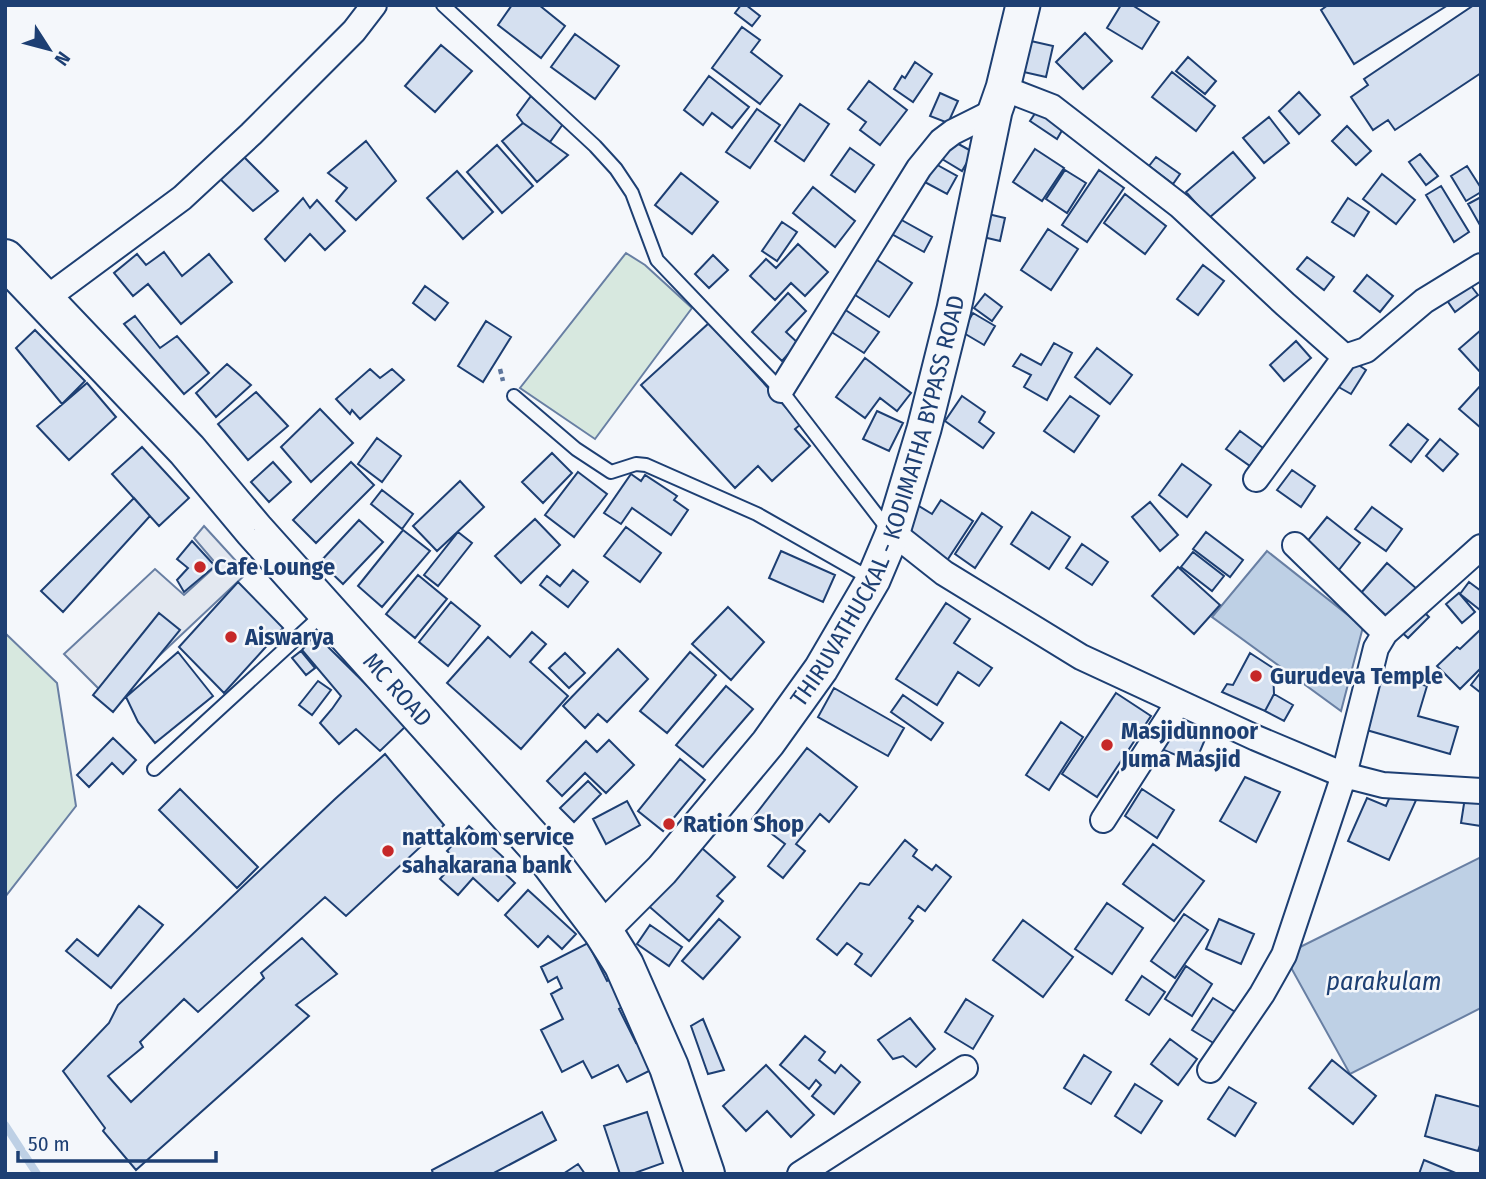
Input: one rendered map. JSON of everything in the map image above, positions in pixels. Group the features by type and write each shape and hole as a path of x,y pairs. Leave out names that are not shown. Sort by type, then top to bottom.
{"highway":[{"name":"MC ROAD","path":"5,260 187,450 254,530 543,852 602,930 624,965 669,1067 705,1174"}],"main road":[{"name":"THIRUVATHUCKAL - KODIMATHA BYPASS ROAD","path":"602,930 662,870 768,743 821,669 873,580 892,535 924,429 1023,5"}],"street":[{"path":"44,300 182,198 251,134 354,31 374,5"},
{"path":"781,390 919,168 941,141 999,100 1052,107 1180,206 1345,357"},
{"path":"1256,479 1345,357 1366,351 1424,301 1481,267"},
{"path":"892,535 944,573 1040,634 1081,657 1178,703 1344,775 1382,785 1481,791"},
{"path":"1295,545 1385,633"},
{"path":"1210,1070 1262,994 1284,955 1344,775 1377,648 1385,633 1481,547"},
{"path":"1103,820 1178,703"},
{"path":"800,1174 965,1068"}],"lane":[{"path":"443,5 595,146 616,169 632,194 657,260 781,390 892,535"},
{"path":"514,396 576,449 611,472 636,464 646,465 757,514 873,580"},
{"path":"154,769 327,611"}],"shaded area":[{"path":"626,253 645,265 692,308 595,439 520,388"},
{"path":"204,526 247,573 111,701 64,654 155,569 184,595 217,565 194,538"},
{"path":"5,633 57,683 76,806 5,897"}],"water":[{"path":"1267,551 1363,627 1341,711 1212,617"},
{"name":"parakulam","path":"1481,857 1481,1008 1350,1074 1284,955"}],"building":[{"path":"512,5 539,5 565,26 541,58 498,25"},
{"path":"741,5 746,5 760,16 752,26 735,13"},
{"path":"1121,5 1132,5 1159,22 1142,49 1107,28"},
{"path":"1328,5 1448,5 1354,64 1321,10"},
{"path":"1474,5 1481,5 1481,73 1395,130 1388,120 1373,130 1351,97 1368,85 1364,79"},
{"path":"742,27 760,40 751,52 782,76 760,104 712,68"},
{"path":"1085,33 1112,61 1083,89 1056,62"},
{"path":"575,34 619,66 595,99 551,67"},
{"path":"1022,39 1053,46 1046,77 1015,70"},
{"path":"441,45 472,71 435,112 405,86"},
{"path":"1188,57 1216,81 1205,94 1176,71"},
{"path":"915,62 932,74 913,102 894,89"},
{"path":"1172,72 1215,106 1196,131 1152,97"},
{"path":"709,76 749,107 732,128 712,113 703,125 684,110"},
{"path":"869,81 907,110 880,145 860,130 866,122 848,109"},
{"path":"1299,92 1320,115 1299,134 1279,111"},
{"path":"940,93 958,101 948,123 930,116"},
{"path":"531,96 563,124 550,142 523,123 517,115"},
{"path":"800,104 829,124 804,161 775,141"},
{"path":"757,109 780,125 750,168 726,152"},
{"path":"1038,109 1064,127 1057,139 1030,121"},
{"path":"1269,117 1289,143 1264,163 1243,138"},
{"path":"523,123 568,155 537,182 502,141"},
{"path":"1347,126 1371,151 1356,165 1332,141"},
{"path":"366,141 396,181 356,220 336,201 347,188 328,173"},
{"path":"953,141 973,152 962,171 942,159"},
{"path":"497,145 533,186 502,213 467,172"},
{"path":"850,148 874,165 855,192 831,175"},
{"path":"1035,149 1064,168 1042,201 1013,182"},
{"path":"239,152 278,191 253,211 216,175"},
{"path":"1233,152 1255,178 1209,218 1186,192"},
{"path":"1420,154 1438,176 1426,185 1409,162"},
{"path":"1156,157 1180,174 1173,184 1149,166"},
{"path":"932,162 957,176 947,194 921,180"},
{"path":"1467,166 1481,192 1466,201 1451,176"},
{"path":"1065,170 1086,183 1067,213 1046,199"},
{"path":"1099,170 1124,188 1087,242 1062,225"},
{"path":"457,171 493,212 463,239 427,198"},
{"path":"681,173 718,202 692,234 655,205"},
{"path":"1382,174 1415,200 1396,224 1363,199"},
{"path":"1441,186 1469,232 1454,242 1426,195"},
{"path":"813,187 855,221 835,247 793,213"},
{"path":"1125,194 1166,226 1145,254 1104,223"},
{"path":"1481,197 1481,227 1468,204"},
{"path":"303,198 310,208 317,200 345,231 325,250 310,234 285,261 265,239"},
{"path":"1348,198 1369,212 1354,236 1332,222"},
{"path":"988,214 1005,218 1000,241 983,237"},
{"path":"898,218 932,237 924,252 890,233"},
{"path":"782,222 797,232 777,261 762,251"},
{"path":"1048,229 1078,249 1051,290 1021,270"},
{"path":"798,244 828,272 805,296 791,283 775,300 750,276 766,259 776,268"},
{"path":"164,252 182,276 209,254 232,282 181,324 148,284 133,296 114,273 137,254 146,265"},
{"path":"713,255 728,270 709,288 695,274"},
{"path":"871,256 912,283 889,317 849,291"},
{"path":"1307,257 1334,277 1324,290 1297,269"},
{"path":"1203,265 1224,281 1198,315 1177,299"},
{"path":"1367,275 1393,296 1380,312 1354,291"},
{"path":"1468,282 1478,295 1455,312 1446,299"},
{"path":"425,286 448,303 435,320 413,303"},
{"path":"788,293 806,311 786,332 798,343 782,361 752,332"},
{"path":"985,294 1002,307 992,321 974,308"},
{"path":"844,309 879,332 864,353 830,331"},
{"path":"973,313 995,326 984,345 962,332"},
{"path":"135,316 160,348 177,336 209,373 184,394 124,324"},
{"path":"486,321 511,337 483,382 458,366"},
{"path":"709,323 801,424 795,429 810,446 772,481 758,466 735,488 641,385"},
{"path":"35,330 85,381 62,404 16,348"},
{"path":"1481,330 1481,373 1459,349"},
{"path":"1296,341 1311,358 1284,381 1270,365"},
{"path":"1054,343 1072,353 1047,400 1024,387 1031,375 1013,366 1021,354 1041,365"},
{"path":"1097,348 1132,375 1110,404 1075,377"},
{"path":"865,358 911,393 897,411 880,398 865,418 836,397"},
{"path":"1351,360 1366,370 1351,394 1335,385"},
{"path":"227,364 251,385 216,417 196,393"},
{"path":"370,369 380,378 392,369 404,380 360,419 352,410 350,414 336,399"},
{"path":"87,383 116,417 69,460 37,426"},
{"path":"1481,385 1481,428 1459,409"},
{"path":"256,392 288,426 248,460 218,424"},
{"path":"962,396 985,412 979,422 994,433 983,448 945,421"},
{"path":"1070,396 1099,416 1074,452 1044,431"},
{"path":"320,409 353,443 311,482 281,447"},
{"path":"877,411 903,423 889,451 863,439"},
{"path":"1408,424 1428,440 1411,462 1390,445"},
{"path":"1240,431 1263,448 1250,466 1226,449"},
{"path":"377,438 401,456 382,482 358,464"},
{"path":"1440,439 1458,454 1443,471 1426,456"},
{"path":"142,447 189,498 159,526 112,474"},
{"path":"552,453 572,473 543,503 522,482"},
{"path":"273,462 291,482 269,502 251,482"},
{"path":"351,462 374,485 316,543 293,520"},
{"path":"1182,464 1211,485 1187,517 1159,495"},
{"path":"1292,470 1315,486 1301,507 1277,490"},
{"path":"578,472 607,494 574,537 545,515"},
{"path":"631,474 641,481 645,475 677,496 674,500 688,510 671,535 632,508 621,524 604,513"},
{"path":"460,481 484,507 437,551 413,526"},
{"path":"382,490 413,514 402,529 371,504"},
{"path":"134,498 150,516 63,612 41,591"},
{"path":"941,500 973,521 946,562 936,555 938,552 899,526 914,503 932,514"},
{"path":"1150,502 1178,535 1160,551 1132,517"},
{"path":"1372,507 1402,529 1386,551 1355,529"},
{"path":"1032,512 1070,537 1049,569 1011,544"},
{"path":"982,513 1002,527 975,568 955,554"},
{"path":"1327,517 1360,543 1338,571 1305,544"},
{"path":"535,519 560,545 521,583 495,556"},
{"path":"359,520 383,542 343,584 320,562"},
{"path":"626,527 661,553 640,582 604,556"},
{"path":"403,530 430,551 382,607 358,586"},
{"path":"458,532 472,543 438,586 424,575"},
{"path":"1206,532 1243,560 1230,577 1193,549"},
{"name":"Cafe Lounge","path":"192,541 215,566 184,592 177,580 188,568 177,559"},
{"path":"1082,544 1108,562 1092,585 1066,568"},
{"path":"781,551 835,575 823,602 769,578"},
{"path":"1193,552 1224,576 1212,591 1181,567"},
{"path":"1387,563 1417,589 1390,619 1361,593"},
{"path":"1178,567 1220,605 1194,634 1152,596"},
{"path":"573,570 588,582 568,607 540,585 547,576 560,586"},
{"path":"418,575 447,599 415,638 386,614"},
{"name":"Aiswarya","path":"238,582 283,628 224,693 179,647"},
{"path":"1469,582 1481,591 1480,610 1460,594"},
{"path":"1459,593 1475,612 1462,623 1446,604"},
{"path":"451,602 480,626 448,666 419,642"},
{"path":"946,603 970,619 954,643 992,668 979,686 958,672 937,705 896,679"},
{"path":"1418,606 1429,617 1408,638 1397,628"},
{"path":"728,607 764,642 731,680 692,644"},
{"path":"159,613 180,630 113,712 93,695"},
{"path":"1479,631 1481,668 1460,689 1437,666"},
{"path":"532,632 546,644 530,662 568,696 521,749 447,683 488,637 510,657"},
{"path":"315,634 407,725 380,751 356,729 339,744 320,723 341,696 302,650"},
{"path":"618,649 648,679 607,722 598,714 585,728 563,706"},
{"path":"301,651 315,668 306,675 292,658"},
{"path":"178,652 213,696 155,743 138,722 126,697"},
{"path":"690,652 716,675 667,733 640,711"},
{"path":"565,653 585,673 569,688 549,668"},
{"name":"Gurudeva Temple","path":"1250,653 1273,668 1274,694 1265,711 1222,692 1227,684 1233,685"},
{"path":"1481,672 1481,693 1471,685"},
{"path":"1380,673 1427,686 1418,716 1458,727 1450,754 1363,729"},
{"path":"318,681 331,690 312,715 299,705"},
{"path":"726,686 753,709 703,767 676,745"},
{"path":"834,688 904,728 888,756 818,717"},
{"name":"Masjidunnoor Juma Masjid","path":"1116,693 1151,716 1097,797 1062,774"},
{"path":"1274,694 1293,705 1284,721 1265,711"},
{"path":"903,695 943,723 931,740 891,712"},
{"path":"1180,708 1212,723 1195,763 1159,748"},
{"path":"1061,722 1083,737 1049,790 1026,775"},
{"path":"113,738 136,760 123,774 112,763 89,787 77,775"},
{"path":"609,740 634,765 606,793 585,773 562,796 547,781 586,741 597,752"},
{"path":"807,748 857,787 829,822 820,814 796,844 805,851 783,878 768,866 785,844 752,819"},
{"path":"385,754 444,825 346,916 325,897 198,1012 184,999 140,1042 143,1047 108,1076 131,1102 264,978 261,973 302,938 337,974 296,1005 309,1016 136,1170 103,1131 105,1128 63,1071 109,1023 118,1005"},
{"path":"680,759 705,780 663,831 638,811"},
{"path":"1245,777 1280,792 1256,842 1220,821"},
{"path":"588,781 601,794 574,822 560,808"},
{"path":"1394,787 1417,798 1389,860 1348,841 1367,798 1386,806"},
{"path":"180,789 258,867 237,888 159,810"},
{"path":"1142,789 1174,810 1157,838 1125,816"},
{"path":"1466,791 1481,794 1481,826 1461,823"},
{"path":"627,801 640,825 606,844 593,819"},
{"path":"469,826 503,857 496,865 515,883 498,901 473,878 458,895 440,879 457,860 447,851"},
{"path":"905,840 917,850 913,856 932,870 936,865 951,877 925,911 918,906 909,918 913,921 871,976 855,964 862,954 847,943 837,955 817,939 860,883 869,885"},
{"path":"695,842 735,877 717,896 723,901 689,941 644,902"},
{"path":"1153,844 1204,881 1174,921 1123,884"},
{"path":"528,890 576,934 562,949 548,936 538,947 505,915"},
{"path":"1107,903 1143,928 1112,974 1075,949"},
{"path":"139,906 163,925 111,988 66,951 77,939 98,956"},
{"path":"1184,914 1208,930 1175,978 1151,961"},
{"path":"719,919 740,937 703,979 682,961"},
{"path":"1219,919 1254,934 1241,964 1206,949"},
{"path":"1023,920 1073,957 1043,997 993,960"},
{"path":"650,925 682,947 669,966 637,944"},
{"path":"588,943 607,981 615,977 628,1004 619,1009 636,1043 642,1040 655,1068 627,1082 618,1065 592,1078 583,1061 562,1072 541,1030 563,1019 551,994 562,988 557,977 548,982 541,967"},
{"path":"1186,966 1212,984 1192,1016 1165,999"},
{"path":"1142,976 1165,992 1149,1015 1126,1000"},
{"path":"1213,998 1240,1015 1220,1047 1192,1030"},
{"path":"966,999 993,1016 973,1049 945,1032"},
{"path":"910,1018 935,1049 916,1067 903,1056 893,1059 878,1040"},
{"path":"703,1019 724,1070 708,1074 691,1026"},
{"path":"805,1036 825,1052 819,1060 835,1073 841,1065 860,1082 834,1114 812,1096 821,1085 816,1080 809,1089 780,1065"},
{"path":"1170,1039 1197,1059 1178,1085 1151,1064"},
{"path":"1084,1055 1111,1072 1091,1104 1064,1088"},
{"path":"1332,1060 1376,1096 1353,1124 1309,1088"},
{"path":"766,1065 814,1115 791,1137 767,1111 746,1131 723,1106"},
{"path":"1135,1084 1162,1101 1141,1133 1115,1116"},
{"path":"1229,1087 1256,1103 1235,1136 1208,1119"},
{"path":"1436,1095 1481,1107 1481,1142 1478,1151 1425,1136"},
{"path":"542,1112 556,1140 492,1174 433,1174 432,1170"},
{"path":"647,1112 663,1163 632,1174 620,1174 604,1126"},
{"path":"1424,1160 1458,1174 1419,1174"},
{"path":"578,1164 585,1174 563,1174"}],"waterway":[{"path":"5,1125 37,1174"}],"place":[{"name":"Cafe Lounge","path":"200,567"},
{"name":"Aiswarya","path":"231,637"},
{"name":"Gurudeva Temple","path":"1256,676"},
{"name":"Masjidunnoor Juma Masjid","path":"1107,745"},
{"name":"Ration Shop","path":"669,824"},
{"name":"nattakom service sahakarana bank","path":"388,851"}]}
